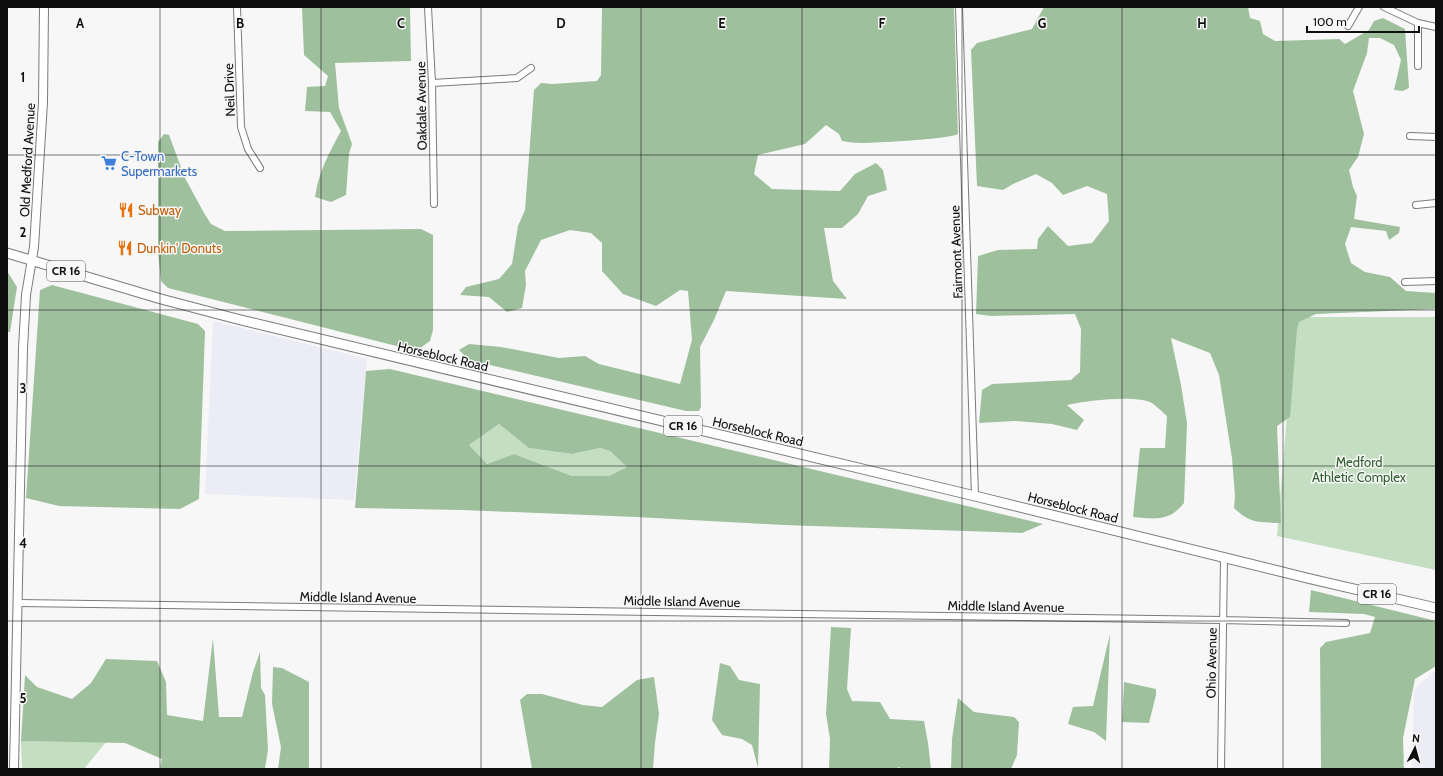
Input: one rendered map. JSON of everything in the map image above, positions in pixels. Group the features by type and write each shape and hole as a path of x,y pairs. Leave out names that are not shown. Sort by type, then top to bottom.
{"main road":[{"name":"Horseblock Road","path":"7,253 176,303 245,321 1436,608"}],"street":[{"name":"Old Medford Avenue","path":"14,769 20,439 24,332 26,295 34,248 43,102 44,7"},
{"name":"Neil Drive","path":"237,7 241,127 248,149 260,168"},
{"name":"Oakdale Avenue","path":"428,7 432,83 434,204"},
{"name":"Fairmont Avenue","path":"959,7 975,496"},
{"path":"1384,7 1418,23 1436,27"},
{"path":"1348,26 1357,8"},
{"path":"1418,23 1418,66"},
{"path":"432,83 517,78 531,68"},
{"path":"1410,136 1436,137"},
{"path":"1416,205 1436,203"},
{"path":"1405,282 1436,281"},
{"name":"Ohio Avenue","path":"1221,769 1224,558"},
{"name":"Middle Island Avenue","path":"18,603 1346,623"}],"shaded area":[{"path":"213,321 367,359 354,500 205,494"},
{"path":"1433,672 1436,672 1436,769 1412,769 1414,690"}],"green space":[{"path":"302,7 410,7 411,61 335,63 339,108 352,144 349,154 346,195 331,202 315,197 322,170 341,131 330,112 305,111 307,87 325,86 328,76 304,55"},
{"path":"602,7 954,7 958,134 927,139 856,143 842,141 839,134 826,125 805,144 758,155 754,174 772,189 840,191 855,174 876,163 883,170 887,190 868,196 858,214 842,228 824,228 833,281 847,299 726,291 714,320 700,347 701,407 699,411 686,411 469,360 459,350 469,344 501,347 559,358 585,356 599,364 680,384 692,340 688,291 680,290 656,306 623,294 602,271 602,243 591,233 570,230 541,240 525,271 526,285 522,308 507,312 489,297 460,295 466,287 499,279 512,264 518,226 525,210 534,90 541,83 552,84 597,81 601,75"},
{"path":"1044,7 1248,7 1250,18 1260,21 1263,34 1275,41 1339,39 1345,44 1369,30 1374,21 1383,18 1405,29 1409,88 1403,91 1394,90 1401,60 1394,45 1380,38 1369,38 1367,53 1353,91 1364,134 1358,157 1349,170 1357,196 1354,219 1400,227 1399,233 1389,240 1386,231 1351,227 1345,244 1351,263 1365,272 1390,277 1406,291 1436,293 1436,309 1316,314 1299,322 1297,329 1290,417 1277,426 1281,523 1250,520 1234,508 1235,496 1232,458 1219,375 1210,353 1171,338 1187,423 1184,503 1173,513 1167,516 1161,518 1133,517 1140,448 1165,448 1167,416 1150,402 1121,399 1097,400 1067,405 1084,420 1077,430 1052,424 1015,421 979,423 982,390 992,384 1071,380 1080,372 1081,329 1075,314 991,316 976,314 978,256 998,250 1037,249 1038,239 1048,226 1068,246 1092,243 1109,221 1107,194 1087,186 1063,195 1052,183 1036,174 1003,190 977,186 971,50 977,43 1032,29"},
{"path":"164,134 169,135 185,178 204,213 211,224 225,231 421,229 433,235 433,330 430,341 416,351 168,288 161,281 158,251 158,142"},
{"path":"7,271 17,287 10,332 7,332"},
{"path":"52,285 198,324 205,331 199,499 180,509 59,506 26,498 40,290"},
{"name":"Medford Athletic Complex","path":"1295,317 1436,317 1436,570 1277,536"},
{"path":"390,369 1043,524 1022,533 783,525 463,510 355,508 366,371","holes":["499,424 529,448 572,454 600,448 610,451 627,467 609,476 572,476 514,454 487,464 469,445"]},
{"path":"499,424 529,448 572,454 600,448 610,451 627,467 609,476 572,476 514,454 487,464 469,445"},
{"path":"1311,590 1436,621 1436,666 1415,679 1403,738 1404,769 1321,769 1320,648 1326,642 1370,633 1375,617 1364,614 1309,612"},
{"path":"831,627 851,628 847,689 852,701 880,702 890,719 924,721 931,769 900,769 900,767 894,769 829,769 830,739 826,714"},
{"path":"1110,634 1106,741 1094,732 1068,724 1073,707 1093,706"},
{"path":"213,638 219,717 242,717 253,672 260,652 261,688 265,695 268,750 265,769 160,769 162,759 125,743 21,741 25,675 37,687 72,699 91,683 106,659 157,661 166,682 167,715 203,721"},
{"path":"720,663 730,666 739,680 760,684 758,768 752,745 742,739 722,735 712,720"},
{"path":"273,667 282,668 309,682 309,769 278,769 281,747 272,704"},
{"path":"654,677 659,714 653,769 532,769 520,700 527,694 542,694 583,705 602,707 637,680"},
{"path":"1124,682 1156,689 1156,695 1149,723 1122,722"},
{"path":"958,698 974,712 1014,717 1019,722 1017,755 1011,769 951,769 952,739"},
{"path":"21,741 106,742 84,769 22,769"}],"place":[{"name":"C‑Town Supermarkets","path":"109,163"},
{"name":"Subway","path":"126,210"},
{"name":"Dunkin' Donuts","path":"125,248"}]}
